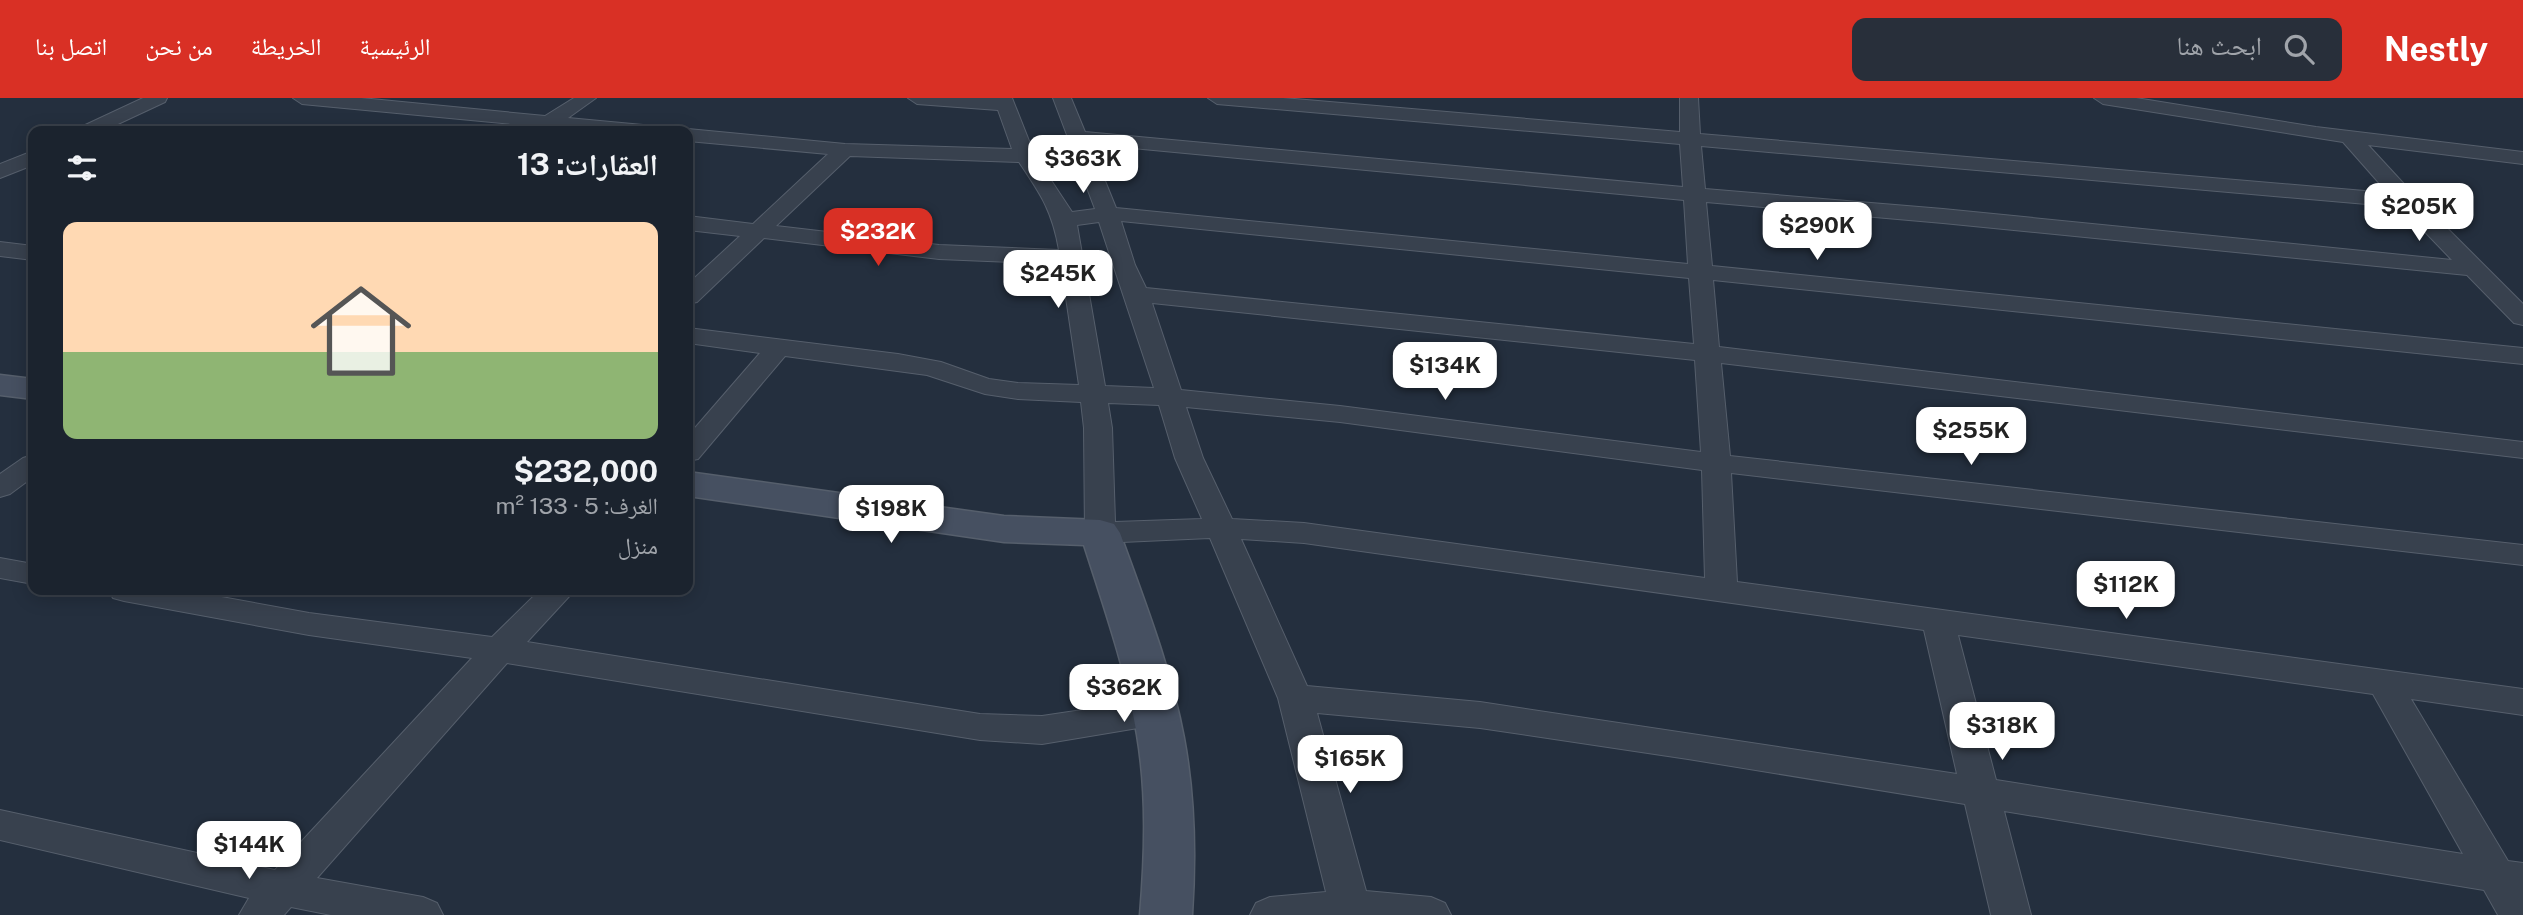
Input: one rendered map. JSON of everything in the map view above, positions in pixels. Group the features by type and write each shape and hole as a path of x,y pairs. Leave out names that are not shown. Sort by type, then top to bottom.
{"street":[{"path":"99,126 158,98"},
{"path":"302,98 590,126"},
{"path":"548,122 587,98"},
{"path":"917,98 1004,102 1025,156 1055,199 1065,220 1098,428 1100,533 1130,619 1156,712 1171,821 1166,915"},
{"path":"1062,98 1108,214 1123,265 1137,294 1189,458 1258,608 1295,698 1350,907"},
{"path":"1217,98 1285,104 1325,102 1690,138 2407,201"},
{"path":"1689,98 1716,463 1721,591"},
{"path":"2103,98 2349,137 2441,145 2523,158"},
{"path":"1270,141 1285,104"},
{"path":"484,126 498,117"},
{"path":"693,135 845,150 1025,156"},
{"path":"1078,137 1270,141 1696,195 1943,216 2475,269"},
{"path":"2349,137 2407,201 2523,318"},
{"path":"693,292 845,150"},
{"path":"0,172 28,159"},
{"path":"1065,220 1108,214 1219,223 2523,356"},
{"path":"693,224 939,252 1123,265"},
{"path":"0,249 28,253"},
{"path":"0,268 28,254"},
{"path":"1137,294 1311,310 1932,379 2523,450"},
{"path":"693,337 898,362 932,368 985,386 1018,391 1168,397 1380,419 1716,463 2523,555"},
{"path":"693,447 778,349"},
{"path":"0,385 28,388"},
{"path":"0,488 28,468"},
{"path":"693,485 1004,529 1100,533 1159,527 1219,526 1304,533 2523,702"},
{"path":"0,568 28,573"},
{"path":"151,595 309,624 499,650 980,727 1042,730 1156,712"},
{"path":"271,902 499,650 554,595"},
{"path":"1938,622 2011,915"},
{"path":"2384,683 2509,878 2519,915"},
{"path":"1295,698 1480,715 1979,791 2509,878"},
{"path":"0,825 271,902 423,915"},
{"path":"1271,915 1350,907 1431,915"}]}
